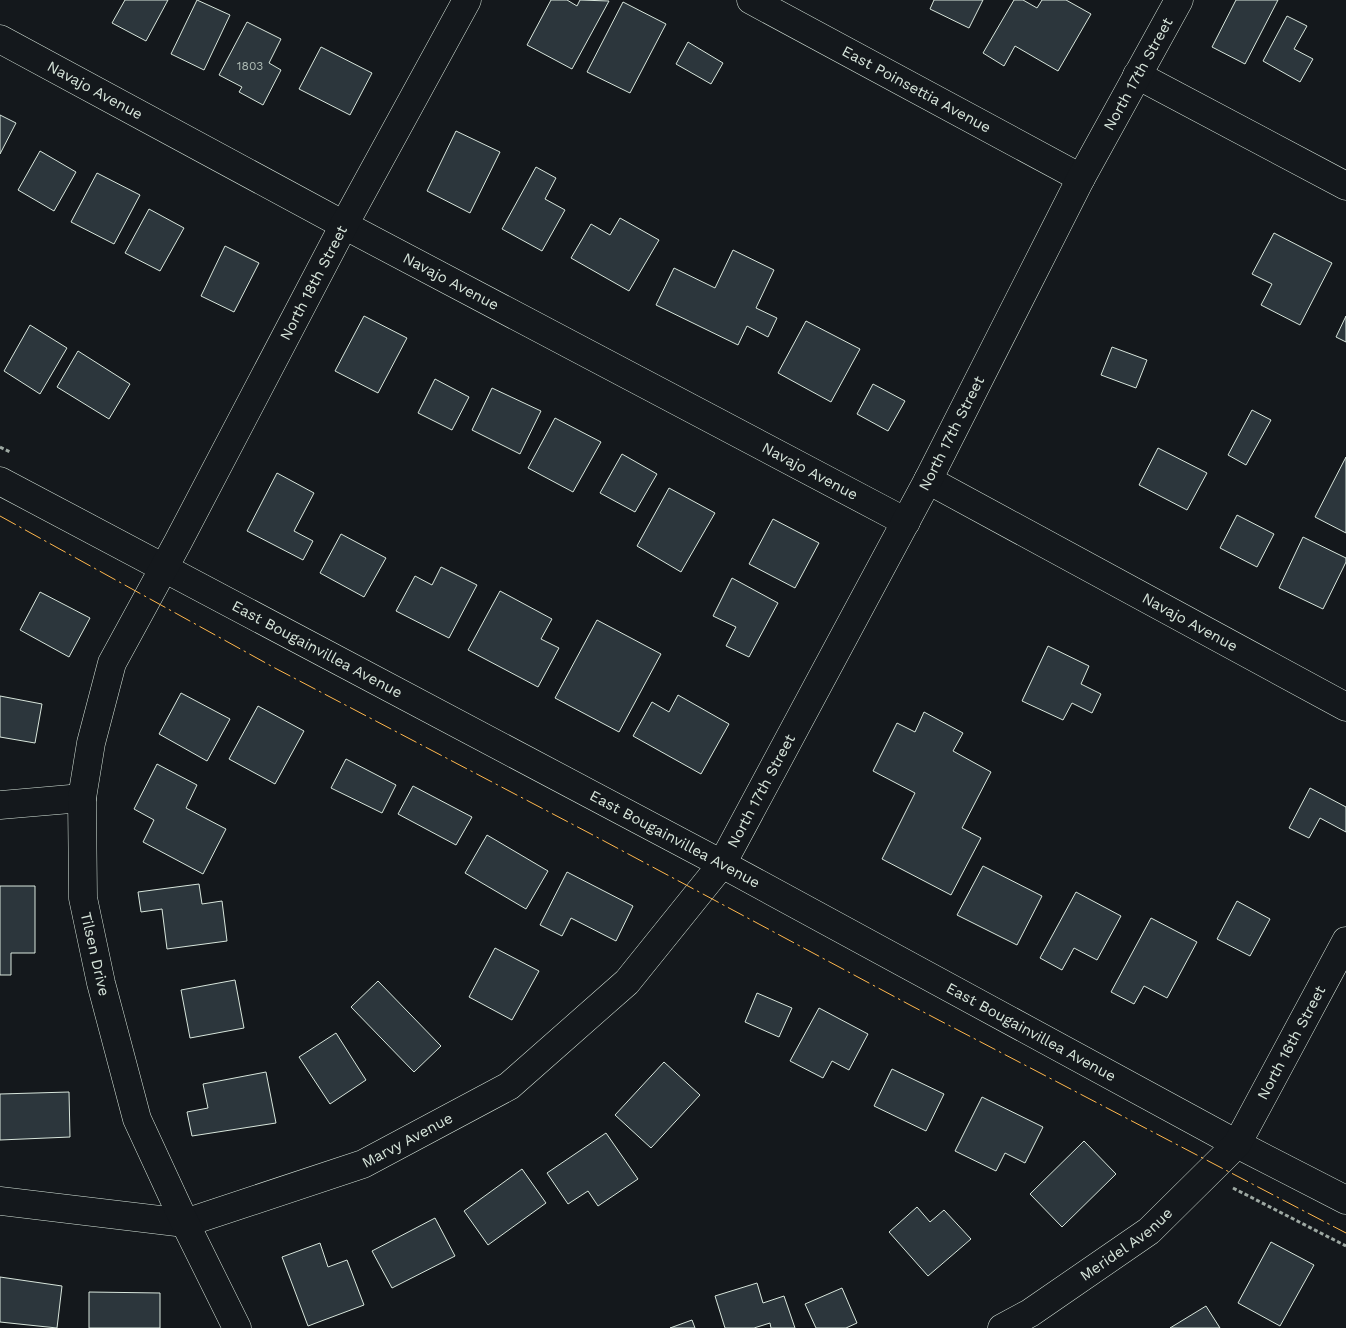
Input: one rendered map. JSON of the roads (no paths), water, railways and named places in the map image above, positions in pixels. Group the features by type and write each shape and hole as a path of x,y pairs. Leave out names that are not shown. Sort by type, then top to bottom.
{"street":[{"name":"North 18th Street","path":"164,569 344,225 467,0"},
{"name":"East Poinsettia Avenue","path":"751,0 1082,178"},
{"name":"North 17th Street","path":"722,864 906,522 1082,178 1179,0"},
{"name":"Navajo Avenue","path":"0,39 344,225 906,522"},
{"path":"1137,75 1346,186"},
{"name":"Navajo Avenue","path":"928,480 1346,706"},
{"name":"East Bougainvillea Avenue","path":"0,481 722,864 1237,1144 1346,1200"},
{"name":"Tilsen Drive","path":"164,569 112,663 91,744 82,798 83,898 101,983 137,1119 185,1223 237,1328"},
{"path":"0,805 82,798"},
{"name":"Marvy Avenue","path":"0,1201 185,1223 363,1164 509,1086 627,982 722,864"},
{"name":"North 16th Street","path":"1237,1144 1346,941"},
{"name":"Meridel Avenue","path":"1002,1328 1030,1313 1149,1231 1237,1144"}]}
